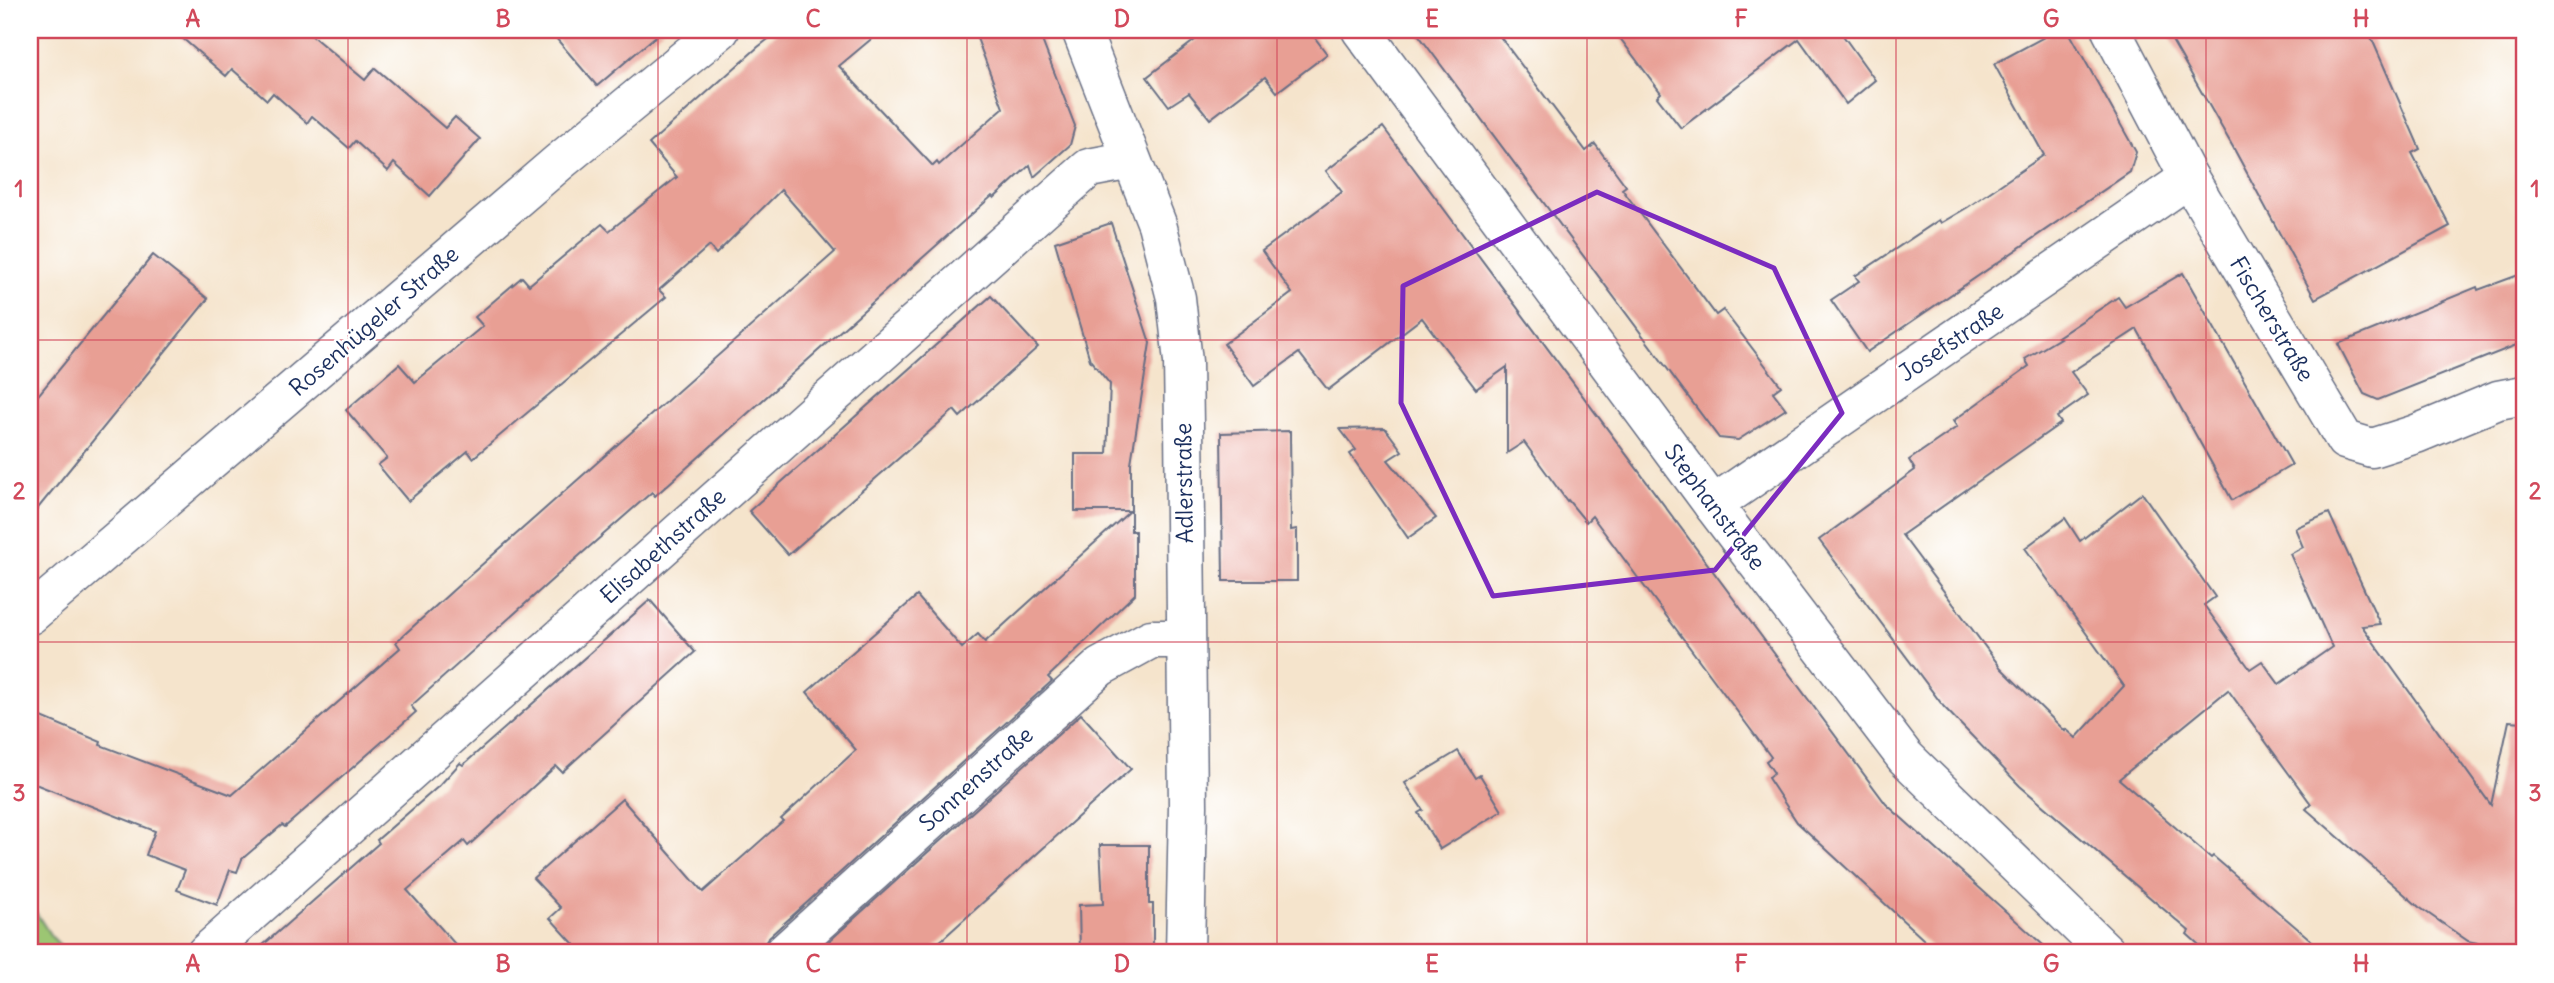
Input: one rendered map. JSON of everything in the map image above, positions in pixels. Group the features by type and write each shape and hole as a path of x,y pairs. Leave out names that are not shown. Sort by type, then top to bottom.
{"street":[{"name":"Rosenhügeler Straße","path":"30,615 558,163 720,30"},
{"name":"Adlerstraße","path":"1081,30 1157,224 1176,298 1183,375 1188,806 1185,953"},
{"name":"Stephanstraße","path":"1360,30 1713,506 1905,757 2107,953"},
{"name":"Fischerstraße","path":"2111,30 2189,178 2345,440 2372,447 2416,434 2498,400 2524,395"},
{"name":"Elisabethstraße","path":"206,953 1089,168 1130,160"},
{"name":"Josefstraße","path":"1713,506 2189,178"},
{"name":"Sonnenstraße","path":"784,953 1100,667 1151,639 1185,639"}],"highlighted area":[{"path":"1597,192 1774,268 1842,413 1715,570 1493,596 1401,403 1403,286"}],"green space":[{"path":"30,903 51,936 68,953 30,953"}],"building":[{"path":"173,30 305,30 365,80 375,68 445,128 455,117 480,139 430,196 394,163 388,171 355,141 349,148 312,116 307,123 273,93 267,100 232,69 226,76"},
{"path":"549,30 663,30 597,86"},
{"path":"780,30 882,30 839,66 933,166 937,162 939,165 1003,108 974,30 1038,30 1075,126 1070,145 1034,177 1030,165 994,198 992,196 655,496 652,492 563,570 411,706 416,712 285,827 282,825 242,859 237,872 230,870 217,905 177,890 185,870 146,855 155,831 30,782 30,712 101,742 100,745 232,795 400,648 396,642 460,584 835,252 781,190 716,254 709,246 659,290 666,297 473,458 468,451 408,501 378,465 387,458 346,410 399,364 415,382 483,326 475,317 522,277 529,285 602,224 609,231 677,177 649,144"},
{"path":"1208,30 1309,30 1327,54 1277,92 1265,77 1210,119 1189,93 1169,106 1147,77"},
{"path":"1415,30 1495,30 1586,151 1595,144 1626,186 1622,189 1716,315 1723,310 1781,386 1773,392 1786,409 1738,440 1719,438"},
{"path":"1614,30 1839,30 1875,80 1846,104 1799,39 1681,128 1657,97 1661,93"},
{"path":"2057,30 2068,30 2136,152 2130,172 1867,352 1831,300 1859,281 1855,276 1939,220 1941,223 1968,207 2044,155 1994,64"},
{"path":"2166,30 2368,30 2420,149 2412,153 2450,226 2315,299"},
{"path":"1383,127 1886,804 2052,953 1938,953 1797,822 1768,778 1774,773 1766,761 1771,757 1592,516 1586,522 1567,501 1524,442 1507,453 1507,367 1476,389 1422,318 1328,390 1299,353 1254,386 1224,344 1292,293 1262,251 1342,192 1326,171"},
{"path":"1111,223 1150,343 1131,463 1135,594 1048,677 1052,681 769,937 763,946 763,953 582,953 550,918 561,908 533,878 622,799 703,892 783,821 781,819 856,750 807,692 917,596 962,648 978,634 985,642 1130,511 1075,511 1075,454 1107,454 1110,384 1090,360 1055,242"},
{"path":"153,255 208,299 30,518 30,405"},
{"path":"2183,273 2292,465 2232,500 2137,329 2071,372 2088,395 2057,417 2061,423 1902,535 2001,668 2065,731 2066,729 2076,738 2124,686 2025,548 2065,518 2080,541 2142,493 2215,597 2204,605 2250,669 2262,661 2279,684 2332,647 2290,554 2303,547 2295,528 2329,513 2380,624 2362,626 2491,805 2509,721 2524,722 2524,953 2468,941 2419,907 2306,809 2311,804 2228,690 2119,779 2326,953 2208,953 2187,934 2189,931 2020,786 1944,707 1819,540 1915,470 1909,460 1957,427 1953,421 2029,366 2025,359 2118,297 2125,307"},
{"path":"2524,273 2524,342 2378,400 2364,394 2338,344 2477,287 2478,290"},
{"path":"991,296 1038,347 960,417 954,410 788,555 749,511"},
{"path":"1385,428 1402,451 1388,460 1436,518 1408,538 1350,454 1356,450 1340,429"},
{"path":"1290,431 1291,530 1297,529 1297,581 1223,581 1221,433"},
{"path":"650,600 695,652 562,772 556,766 468,846 464,841 407,890 463,953 254,953 379,843 377,840 440,785 460,763 463,765"},
{"path":"1081,714 1131,769 927,953 816,953"},
{"path":"1458,751 1475,778 1480,775 1502,811 1440,849 1418,813 1423,810 1405,783"},
{"path":"1100,845 1149,845 1149,904 1153,904 1153,953 1080,953 1079,905 1103,904"}]}
